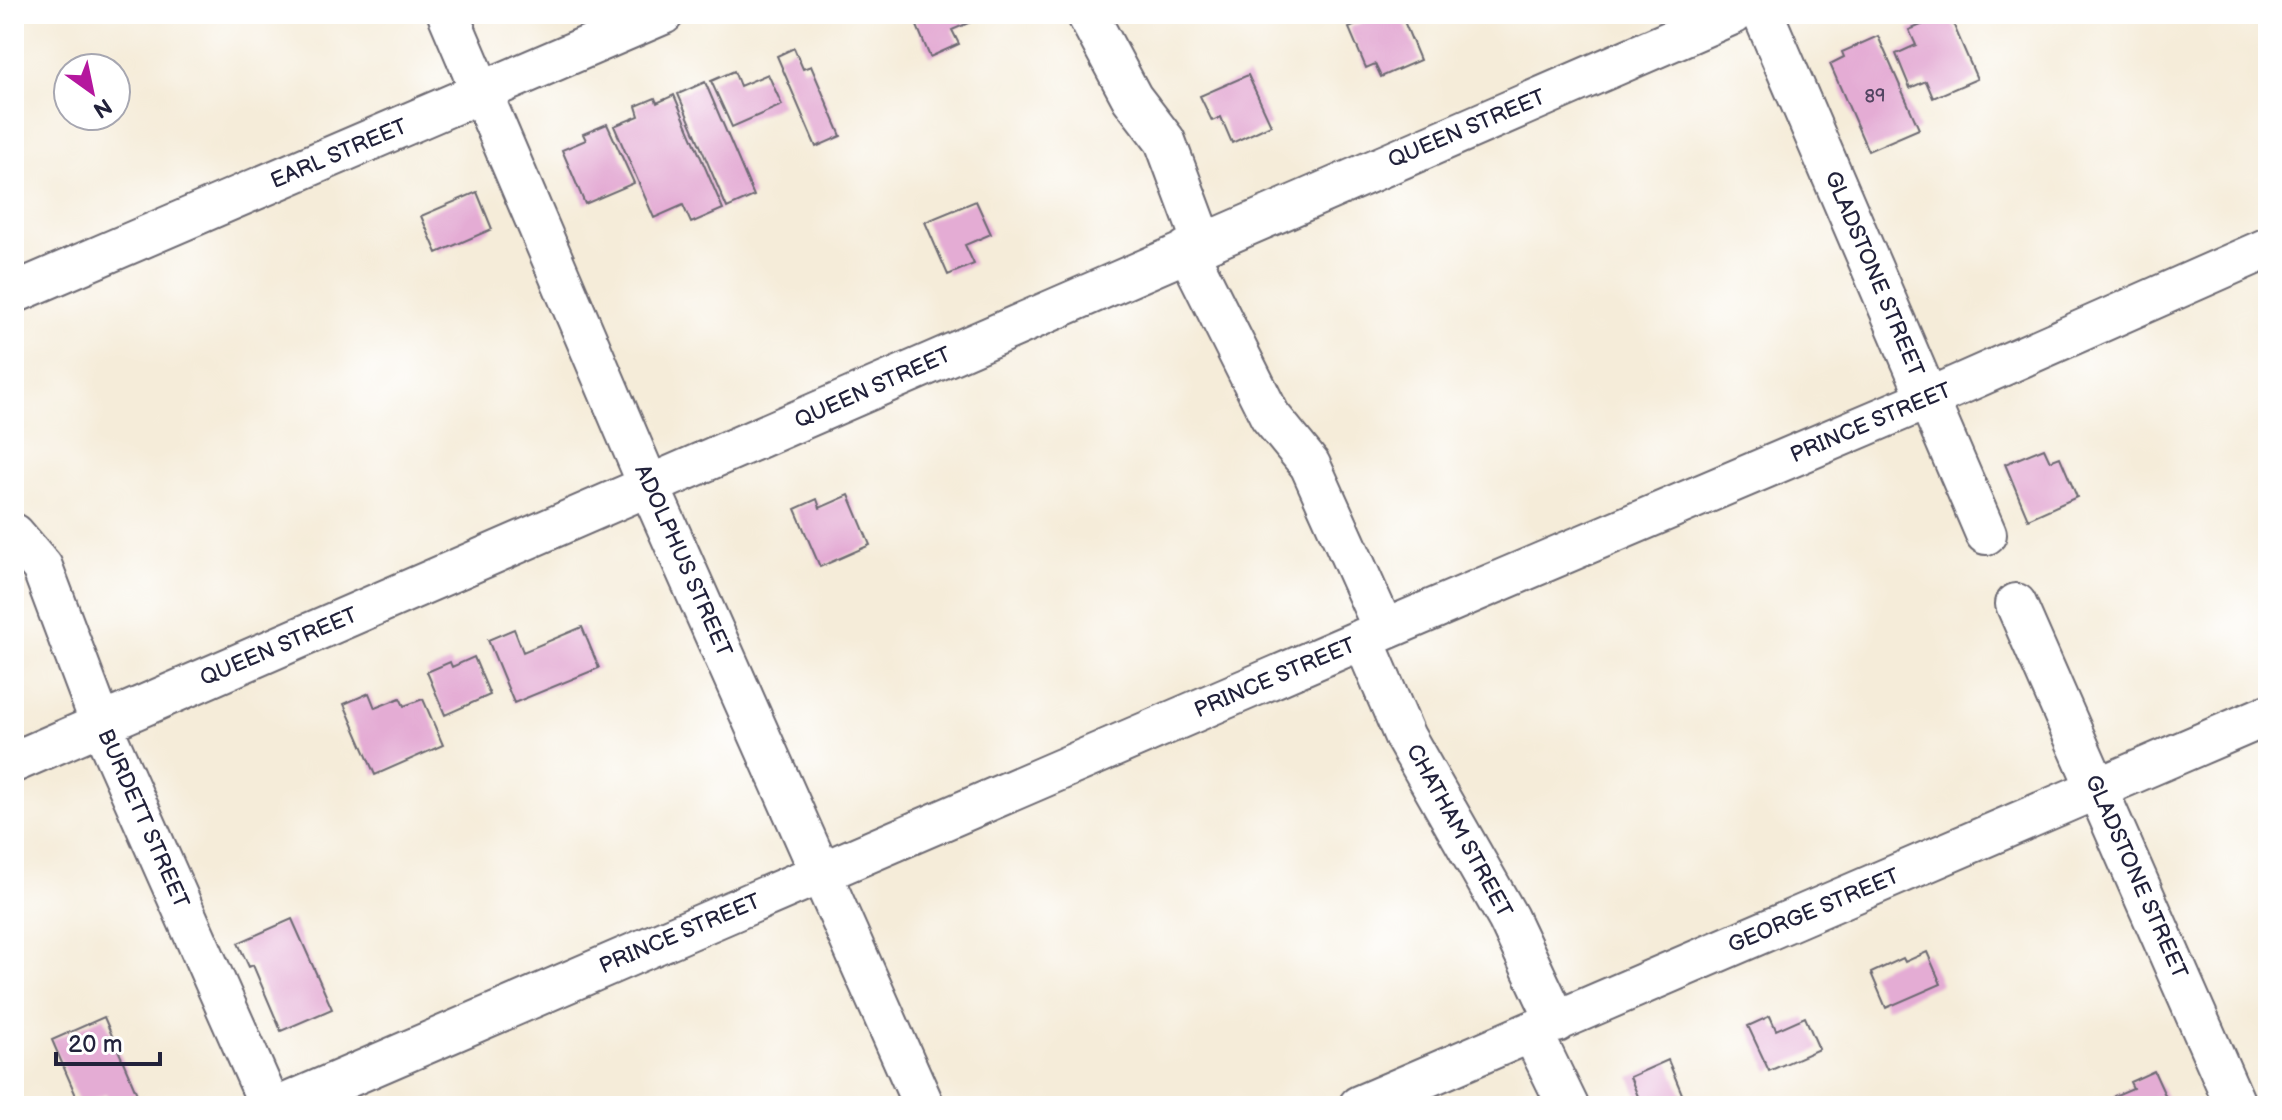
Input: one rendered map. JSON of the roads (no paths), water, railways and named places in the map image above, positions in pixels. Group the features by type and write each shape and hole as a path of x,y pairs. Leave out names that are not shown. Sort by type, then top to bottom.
{"street":[{"name":"ADOLPHUS STREET","path":"448,14 649,486 924,1106"},
{"name":"EARL STREET","path":"14,293 663,14"},
{"name":"CHATHAM STREET","path":"1087,14 1132,98 1165,141 1195,247 1270,416 1310,465 1374,635 1405,737 1508,918 1568,1106"},
{"name":"QUEEN STREET","path":"14,762 1733,14"},
{"name":"GLADSTONE STREET","path":"1763,14 1986,534"},
{"name":"PRINCE STREET","path":"281,1106 1927,399 2268,248"},
{"name":"BURDETT STREET","path":"14,534 42,567 101,724 270,1106"},
{"name":"GLADSTONE STREET","path":"2016,604 2236,1106"},
{"name":"GEORGE STREET","path":"1359,1106 2268,715"}]}
